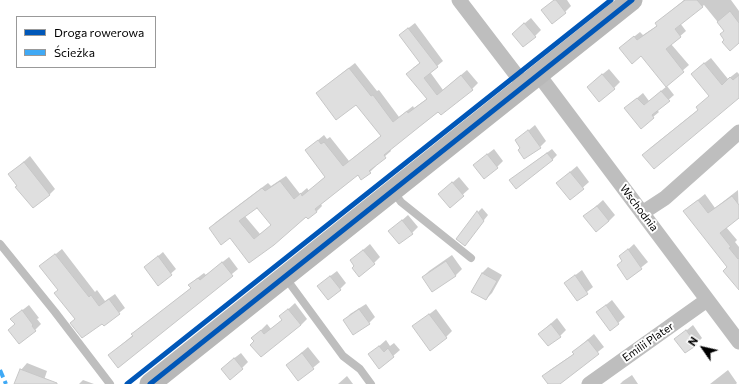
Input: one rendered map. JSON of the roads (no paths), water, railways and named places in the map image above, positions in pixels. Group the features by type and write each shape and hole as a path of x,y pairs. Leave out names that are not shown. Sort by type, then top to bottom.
{"street":[{"name":"Wschodnia","path":"459,0 531,79 642,213 739,342"},
{"path":"150,384 632,0"},
{"path":"642,213 665,198 739,132"},
{"name":"Emilii Plater","path":"589,384 707,300"}],"lane":[{"path":"392,190 401,202 471,258"},
{"path":"0,244 55,312 110,384"},
{"path":"285,277 343,356 360,369 371,384"}]}
